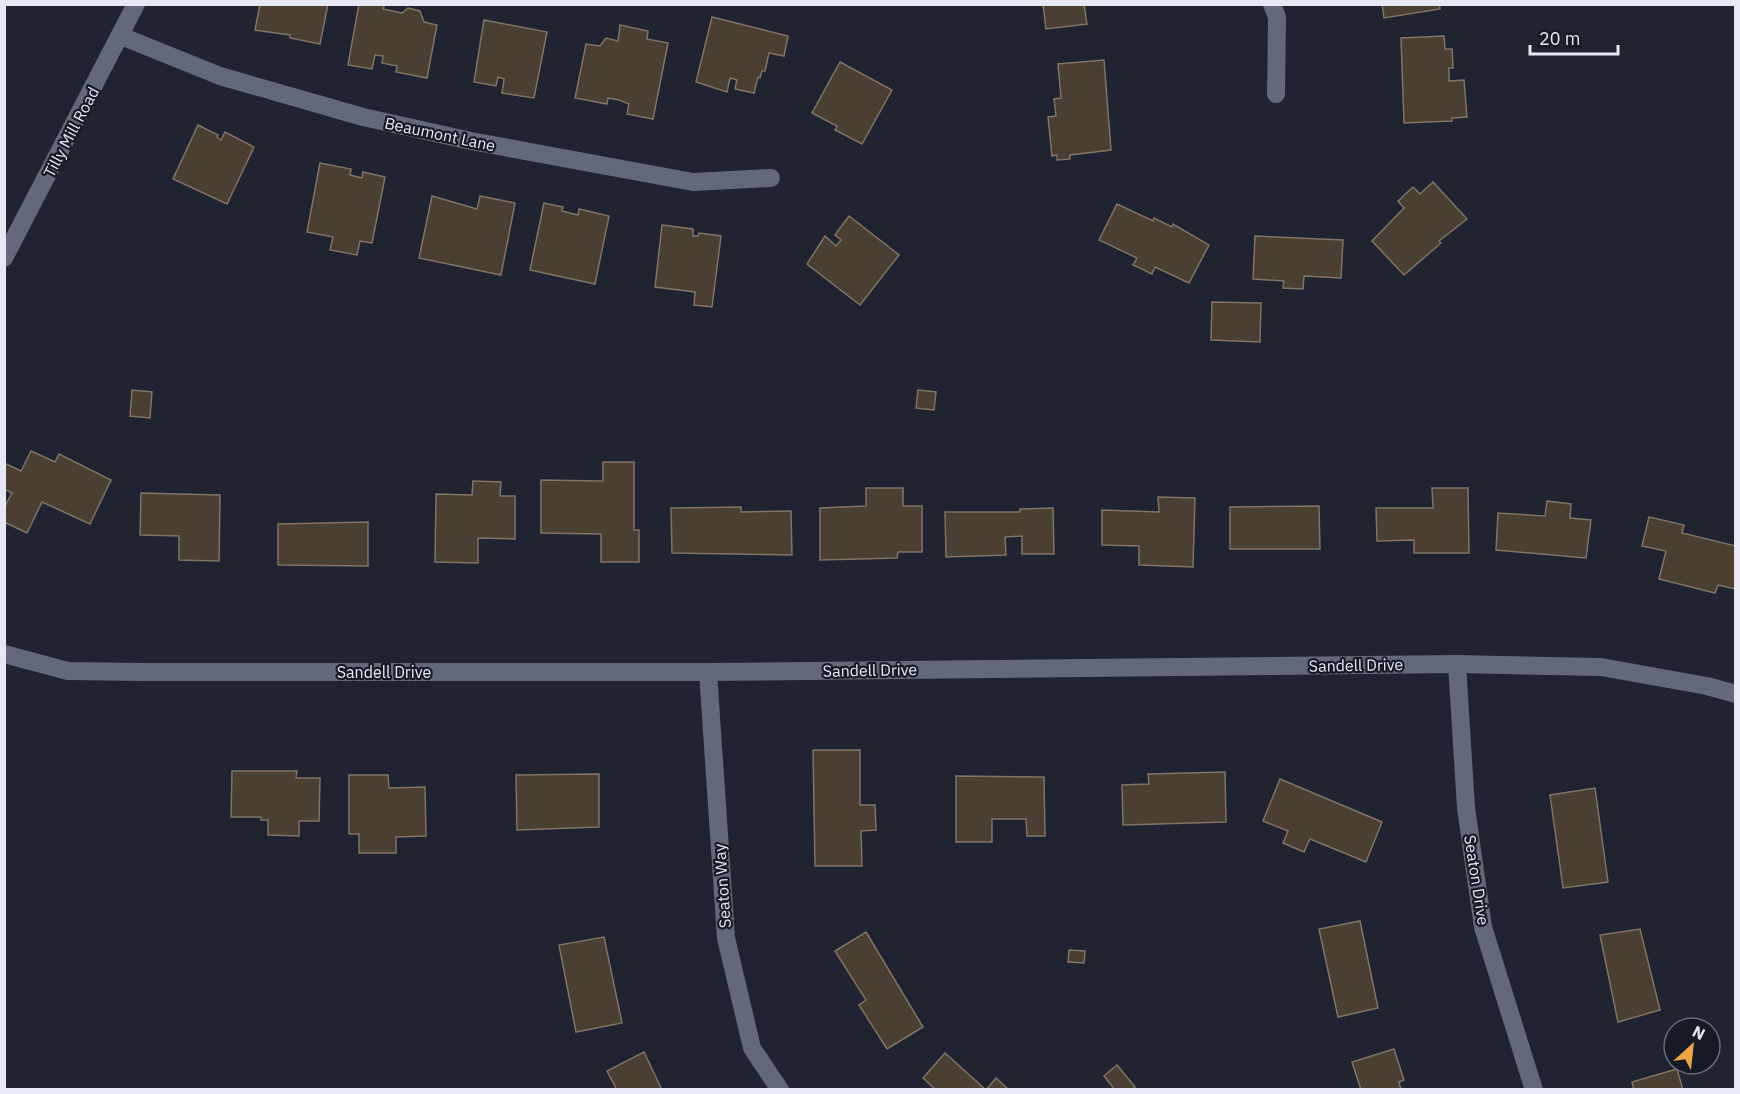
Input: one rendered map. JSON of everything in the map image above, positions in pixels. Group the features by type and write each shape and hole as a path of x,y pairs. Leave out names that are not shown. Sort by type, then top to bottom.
{"street":[{"name":"Tilly Mill Road","path":"4,258 136,4"},
{"path":"1272,4 1277,17 1276,94"},
{"name":"Beaumont Lane","path":"121,36 231,79 363,117 471,141 693,182 771,178"},
{"name":"Sandell Drive","path":"4,654 68,671 708,672 1456,664 1601,667 1707,686 1736,694"},
{"name":"Seaton Drive","path":"1456,664 1466,808 1483,927 1534,1089"},
{"name":"Seaton Way","path":"708,672 726,938 752,1047 780,1089"}],"building":[{"path":"260,4 328,4 320,44 290,38 290,35 255,30"},
{"path":"359,4 385,4 383,9 402,13 408,8 420,11 424,22 437,25 427,78 396,72 397,66 382,63 383,56 375,55 372,69 348,65"},
{"path":"1043,4 1084,4 1087,24 1046,29"},
{"path":"1382,4 1439,4 1440,9 1384,18"},
{"path":"712,17 788,36 784,56 769,53 765,71 762,71 760,78 758,77 754,93 735,89 737,80 730,78 727,92 696,82"},
{"path":"484,20 547,32 534,98 502,93 504,79 498,77 496,86 474,82"},
{"path":"620,25 648,31 647,39 668,43 653,119 627,114 629,104 619,100 608,98 607,104 575,98 586,44 600,46 606,38 618,41"},
{"path":"1444,36 1445,49 1452,49 1453,68 1449,68 1449,81 1464,80 1467,117 1452,118 1452,121 1404,123 1401,38"},
{"path":"1104,60 1111,150 1070,155 1070,159 1057,160 1057,155 1052,156 1048,117 1056,116 1054,99 1061,98 1058,64"},
{"path":"840,62 892,90 862,144 835,130 837,126 812,113"},
{"path":"198,125 218,135 217,137 221,140 225,132 254,147 227,204 173,179"},
{"path":"320,163 351,169 350,175 362,178 363,172 385,177 372,243 360,241 357,255 330,250 333,237 307,232"},
{"path":"1433,182 1467,219 1439,241 1441,243 1404,275 1372,241 1404,208 1398,201 1413,187 1420,194"},
{"path":"432,196 477,209 480,196 515,203 501,275 419,258"},
{"path":"544,203 563,207 562,211 578,215 579,209 609,216 595,284 530,270"},
{"path":"1117,204 1153,221 1154,218 1172,227 1173,224 1209,245 1189,283 1155,267 1152,274 1133,265 1137,258 1099,240"},
{"path":"849,216 899,255 860,305 807,264 825,236 836,246 841,240 835,235"},
{"path":"662,225 693,229 693,236 698,236 699,233 721,236 712,307 694,305 695,292 655,287"},
{"path":"1255,236 1343,240 1341,278 1304,276 1303,289 1283,288 1284,281 1253,279"},
{"path":"1212,302 1261,303 1260,342 1211,340"},
{"path":"132,390 152,392 150,418 130,416"},
{"path":"918,390 936,392 934,410 916,408"},
{"path":"31,451 55,462 59,454 111,480 90,524 42,502 27,533 4,522 4,508 12,493 4,489 4,463 21,471"},
{"path":"603,462 634,462 634,530 639,530 639,562 601,562 601,534 541,533 541,480 603,481"},
{"path":"473,481 501,482 500,496 515,496 515,539 478,538 478,563 435,562 436,494 472,495"},
{"path":"866,488 903,488 903,506 922,506 922,552 898,552 897,558 820,560 820,508 866,506"},
{"path":"1432,488 1468,488 1469,553 1414,553 1414,540 1377,541 1376,508 1433,508"},
{"path":"141,493 220,495 219,561 179,560 179,536 140,535"},
{"path":"1158,497 1195,498 1193,567 1139,565 1139,546 1102,545 1102,510 1159,512"},
{"path":"1547,501 1571,504 1570,518 1591,520 1586,558 1496,550 1498,513 1545,516"},
{"path":"1319,506 1320,549 1230,549 1230,507"},
{"path":"741,507 741,512 791,511 792,555 672,553 671,508"},
{"path":"1053,508 1054,554 1022,554 1022,536 1005,537 1006,555 946,557 945,512 1020,512 1020,509"},
{"path":"1649,517 1684,525 1682,533 1736,546 1736,589 1718,585 1715,593 1659,579 1666,551 1642,546"},
{"path":"368,522 368,566 278,565 278,524"},
{"path":"813,750 860,750 860,805 875,805 876,830 861,831 862,866 815,866"},
{"path":"232,771 297,771 296,778 320,778 319,821 299,821 299,836 268,835 268,820 261,820 261,817 231,817"},
{"path":"1225,772 1226,822 1123,825 1122,785 1149,784 1148,774"},
{"path":"599,774 599,827 517,830 516,775"},
{"path":"349,775 388,775 389,788 425,787 426,836 396,837 396,853 359,853 359,834 349,834"},
{"path":"956,776 1044,777 1045,836 1027,836 1026,819 992,819 992,842 956,842"},
{"path":"1280,779 1382,822 1366,862 1310,839 1304,852 1283,843 1288,831 1263,821"},
{"path":"1595,788 1608,882 1563,888 1550,795"},
{"path":"1360,921 1378,1008 1338,1017 1319,929"},
{"path":"1640,929 1660,1010 1618,1022 1600,935"},
{"path":"866,932 923,1027 887,1049 859,1005 866,1000 835,951"},
{"path":"604,937 622,1023 576,1032 559,945"},
{"path":"1069,950 1085,951 1084,963 1068,962"},
{"path":"1394,1049 1404,1080 1399,1082 1401,1090 1361,1090 1352,1062"},
{"path":"644,1052 662,1090 617,1090 607,1071"},
{"path":"945,1053 986,1090 936,1090 923,1078"},
{"path":"1117,1065 1135,1087 1132,1090 1115,1090 1104,1076"},
{"path":"1662,1073 1662,1076 1679,1076 1683,1090 1634,1090 1632,1082"},
{"path":"996,1078 1009,1090 986,1090"}]}
